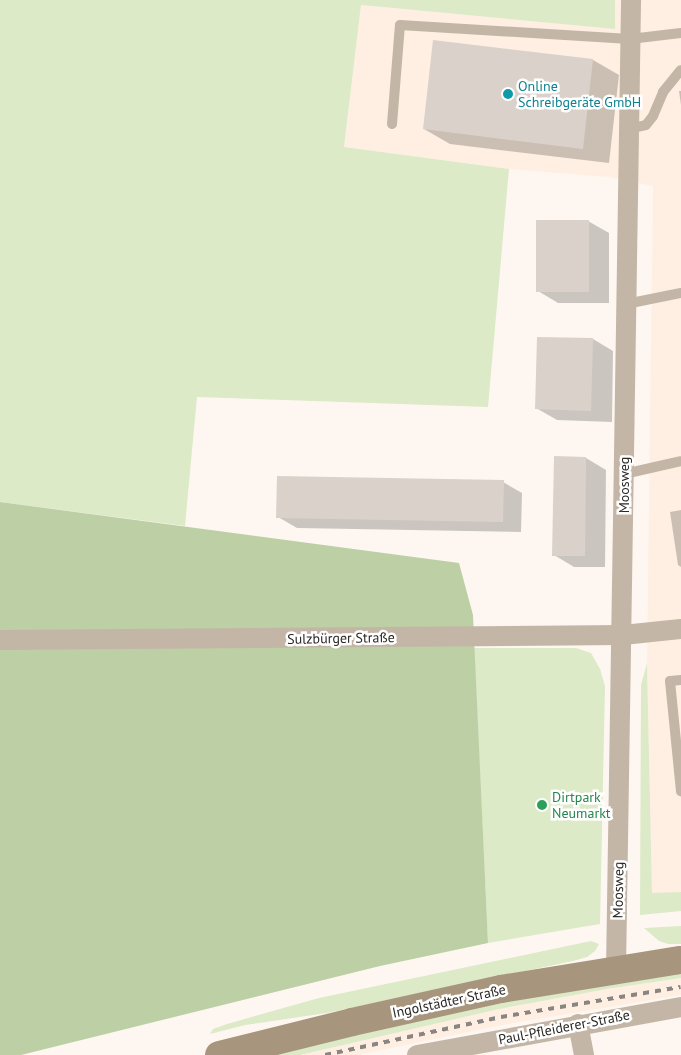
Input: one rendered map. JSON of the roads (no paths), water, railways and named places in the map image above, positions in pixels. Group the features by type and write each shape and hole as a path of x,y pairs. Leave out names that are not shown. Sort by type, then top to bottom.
{"street":[{"name":"Moosweg","path":"616,970 623,635 631,0"},
{"name":"Sulzbürger Straße","path":"0,640 623,635 681,629"},
{"name":"Ingolstädter Straße","path":"219,1055 441,1001 681,960"},
{"name":"Paul-Pfleiderer-Straße","path":"417,1055 578,1024 681,1007"},
{"path":"578,1024 584,1055"}],"lane":[{"path":"392,124 400,25 630,39 681,33"},
{"path":"629,129 646,124 653,116 663,92 681,70"},
{"path":"626,304 681,293"},
{"path":"624,474 681,461"},
{"path":"681,680 670,681 681,791"}],"railway":[{"path":"325,1055 501,1017 681,987"}],"place":[{"name":"Online Schreibgeräte GmbH","path":"508,94"},
{"name":"Dirtpark Neumarkt","path":"542,805"}]}
